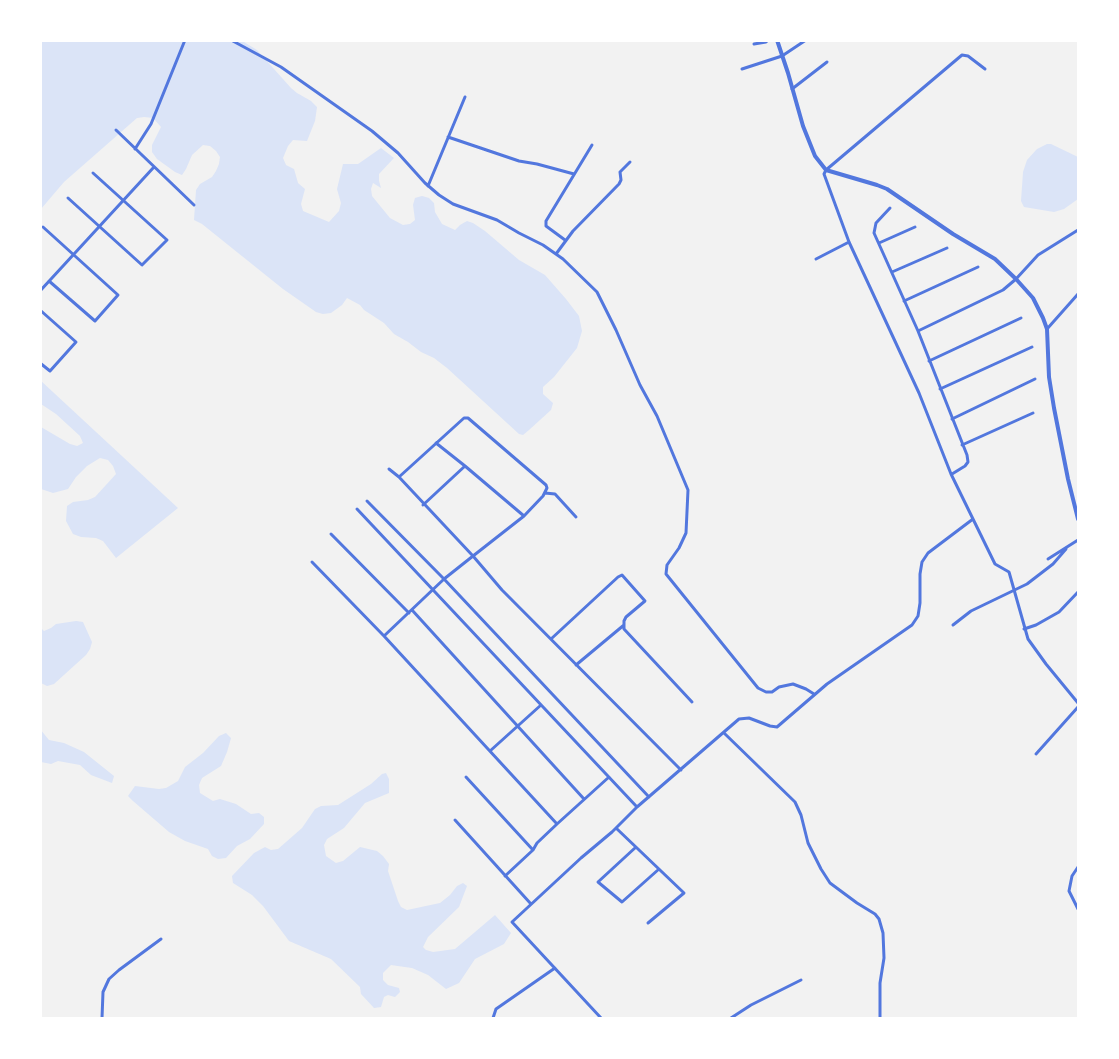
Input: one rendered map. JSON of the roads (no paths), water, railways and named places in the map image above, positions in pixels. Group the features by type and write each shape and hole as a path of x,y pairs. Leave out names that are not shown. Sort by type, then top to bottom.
{"street":[{"path":"135,149 151,124 185,40"},
{"path":"231,40 281,67 372,131 398,153 428,186 453,204 497,220 543,245 579,273 597,292 640,385 657,416 688,490 686,533 667,566 666,574 758,688 771,692 779,687 793,684 815,695"},
{"path":"754,44 768,40"},
{"path":"777,40 803,126 815,156 826,170 887,189 995,260 1033,298 1047,329 1051,387 1078,519"},
{"path":"742,69 782,56 807,40"},
{"path":"985,69 968,56 962,55 826,170 824,176 849,242 919,393 951,474 995,564 1008,572 1028,639 1078,705 1036,754"},
{"path":"792,89 827,62"},
{"path":"428,186 465,97"},
{"path":"116,130 194,205"},
{"path":"448,137 519,161 574,174"},
{"path":"566,241 545,224 592,145"},
{"path":"556,254 573,231 619,184 620,172 630,162"},
{"path":"40,291 154,166"},
{"path":"68,198 142,265 167,240 93,173"},
{"path":"890,208 874,227 874,232 918,331 968,462 951,474"},
{"path":"879,243 915,227"},
{"path":"43,228 118,295 95,321 49,281"},
{"path":"918,331 996,295 1016,279 1038,255 1078,230"},
{"path":"816,259 849,242"},
{"path":"892,272 947,248"},
{"path":"904,301 978,267"},
{"path":"1047,329 1078,294"},
{"path":"40,310 76,342 50,371 40,363"},
{"path":"929,361 1021,318"},
{"path":"940,389 1032,347"},
{"path":"952,418 1035,379"},
{"path":"962,445 1033,413"},
{"path":"384,636 444,579 524,516 547,488 468,418 464,418 399,477"},
{"path":"436,443 524,516"},
{"path":"423,505 465,466"},
{"path":"389,469 399,477 502,590 681,770"},
{"path":"545,493 555,494 576,516"},
{"path":"367,501 444,579 649,797"},
{"path":"357,509 637,807"},
{"path":"601,1018 512,922 637,807 740,719 750,718 777,727 844,672 912,625 920,609 922,562 928,554 973,519"},
{"path":"331,534 410,612 584,799"},
{"path":"1048,559 1078,540"},
{"path":"952,625 971,611 1027,584 1053,564 1066,549"},
{"path":"312,562 384,636 557,824"},
{"path":"551,639 622,575 645,601 626,617 624,629 692,702"},
{"path":"1024,629 1059,612 1078,592"},
{"path":"576,665 624,625"},
{"path":"490,751 541,705"},
{"path":"724,733 795,802 808,843 830,883 879,919 883,933 884,958 880,983 880,1018"},
{"path":"466,777 533,850"},
{"path":"505,876 533,850 537,843 609,777"},
{"path":"455,820 531,904"},
{"path":"616,828 684,893 648,923"},
{"path":"636,847 598,882 622,902 659,869"},
{"path":"1078,867 1071,876 1069,891 1078,909"},
{"path":"102,1018 103,992 109,979 161,939"},
{"path":"493,1018 496,1009 555,968"},
{"path":"731,1018 751,1005 801,980"}]}
